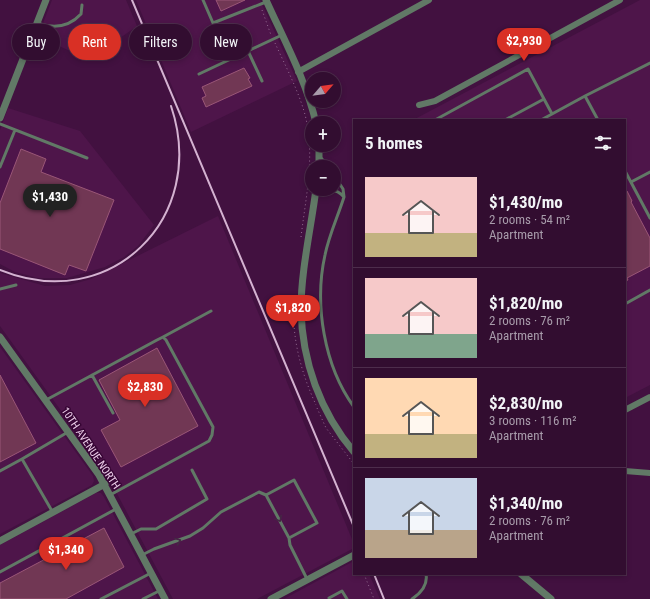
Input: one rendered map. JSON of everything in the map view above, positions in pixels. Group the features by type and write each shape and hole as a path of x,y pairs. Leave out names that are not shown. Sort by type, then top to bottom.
{"street":[{"path":"0,118 46,0"},
{"path":"298,72 429,0"},
{"path":"420,105 435,101 620,0"},
{"path":"264,2 282,35 312,106 314,116"},
{"path":"319,152 319,160"},
{"path":"315,196 301,308 305,351 322,402 332,422 353,451"},
{"name":"10TH AVENUE NORTH","path":"2,342 46,400 105,484 165,599"},
{"path":"626,409 650,397"},
{"path":"626,471 650,473"},
{"path":"0,540 105,484"},
{"path":"274,598 353,556"},
{"path":"525,575 551,599"}],"lane":[{"path":"202,0 214,23 264,2"},
{"path":"37,23 48,27 63,26 74,22 82,14 82,5"},
{"path":"252,49 282,35"},
{"path":"199,74 229,60"},
{"path":"252,60 262,81"},
{"path":"543,119 650,63"},
{"path":"437,119 528,69 552,114"},
{"path":"585,96 597,119"},
{"path":"507,119 544,100"},
{"path":"0,124 87,158"},
{"path":"0,167 15,130"},
{"path":"319,156 323,160"},
{"path":"631,182 650,172"},
{"path":"626,173 650,218"},
{"path":"341,186 344,197 324,256 321,283 322,314 326,342 336,374 353,405"},
{"path":"341,193 344,197"},
{"path":"0,289 16,285"},
{"path":"626,303 650,290"},
{"path":"46,400 211,311"},
{"path":"110,495 209,441 212,435 213,427 163,337"},
{"path":"92,374 113,413"},
{"path":"0,471 68,432"},
{"path":"22,459 53,512"},
{"path":"131,534 141,529 156,529 207,499 192,470"},
{"path":"266,496 294,480 298,486 317,523 289,538"},
{"path":"142,556 154,548 190,536 221,512 259,492 266,496 289,538 290,545 308,581"},
{"path":"0,572 117,508"},
{"path":"101,599 152,573"},
{"path":"412,599 422,591 427,578 426,575"},
{"path":"143,599 160,590"},
{"path":"328,599 342,591 347,599"}],"path":[{"path":"264,2 273,39 301,102 309,137 310,162 302,236"},
{"path":"295,289 293,318 298,360 323,422 353,463"},
{"path":"364,575 374,599"}],"shaded area":[{"path":"52,0 126,0 136,24 129,24 129,32 121,37 121,24 68,24 68,50 60,46 60,24 43,24"},
{"path":"136,0 260,0 297,81 191,132 161,60 192,60 192,24 146,24"},
{"path":"640,0 650,0 650,385 626,397 626,119 415,119"},
{"path":"8,108 80,131 154,225 138,246 124,257 105,267 67,278 38,278 15,272 0,264 0,130"},
{"path":"218,216 353,542 353,549 257,599 173,599 106,473 0,326 0,273 45,286 70,285 91,279"},
{"path":"0,347 93,476 94,481 92,485 0,534"},
{"path":"96,493 101,493 104,497 158,599 0,599 0,545"},
{"path":"353,562 353,575 369,575 380,599 284,599"}],"building":[{"path":"216,0 245,0 221,11"},
{"path":"244,68 250,78 248,79 252,86 206,107 202,98 206,96 202,87"},
{"path":"21,149 46,159 41,172 114,200 86,271 69,265 65,275 0,249 0,203"},
{"path":"626,191 650,238 650,266 627,278 628,280 626,281"},
{"path":"157,348 198,426 121,467 101,430 120,420 99,380"},
{"path":"0,375 36,443 0,462"},
{"path":"104,528 124,567 66,599 0,599 0,583"}],"railway":[{"path":"132,0 353,525"},
{"path":"0,270 40,280 78,279 112,267 141,247 163,219 176,185 179,147 171,106"},
{"path":"374,575 384,599"}]}
